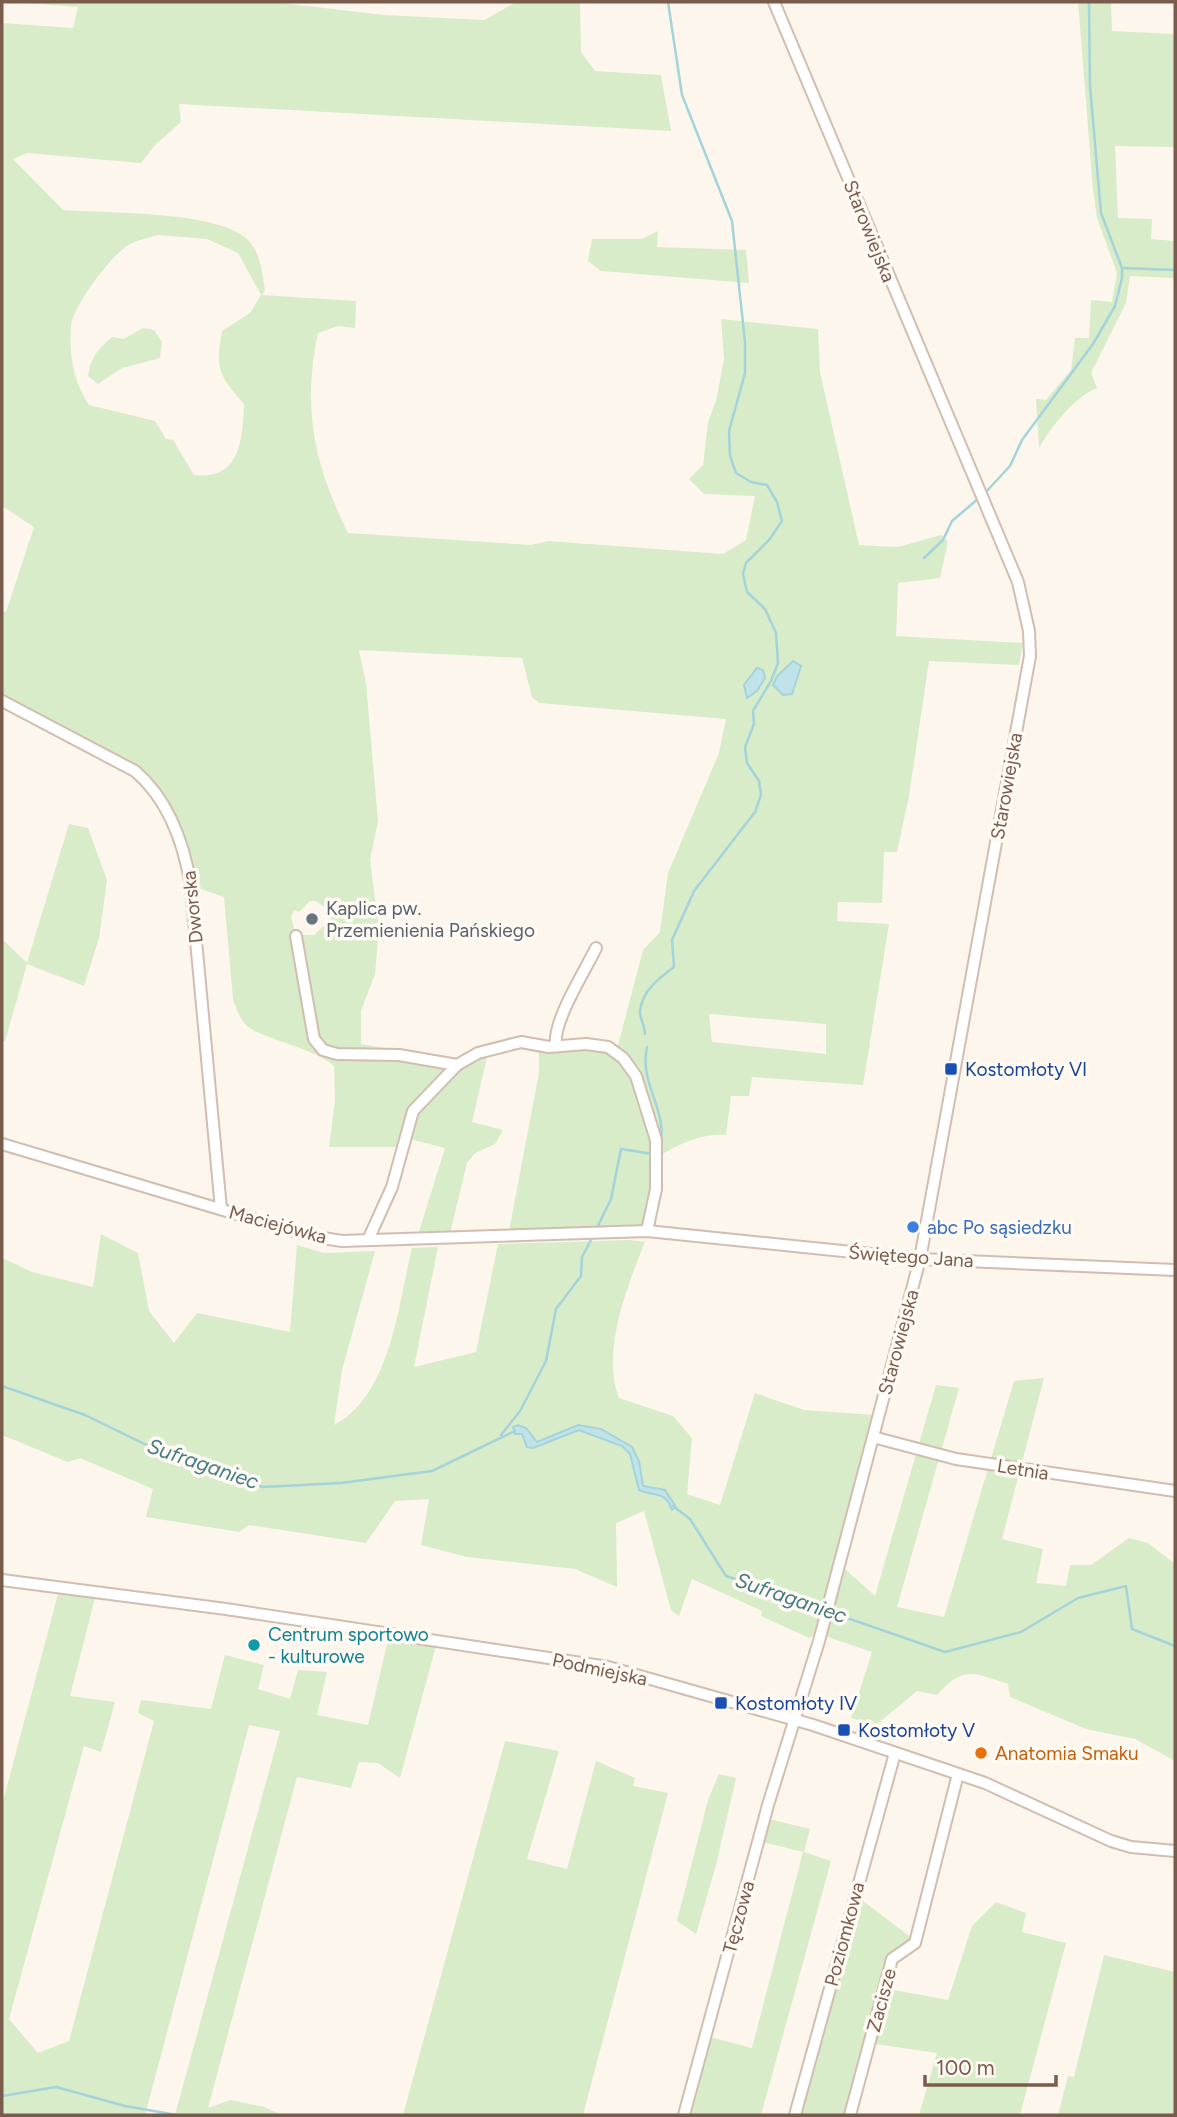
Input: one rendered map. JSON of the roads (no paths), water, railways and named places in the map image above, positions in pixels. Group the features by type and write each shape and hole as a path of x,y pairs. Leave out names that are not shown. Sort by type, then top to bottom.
{"street":[{"name":"Starowiejska","path":"774,2 1020,589 1030,631 1030,656 920,1259 829,1603 795,1720"},
{"name":"Dworska","path":"2,701 135,771 145,780 167,812 182,841 191,887 221,1209"},
{"path":"296,936 314,1039 323,1050 337,1054 422,1058 457,1065"},
{"path":"556,1046 555,1037 559,1024 596,948"},
{"path":"368,1240 392,1187 413,1111 457,1065 478,1053 521,1042 608,1047 623,1058 636,1076 646,1101 656,1153 656,1189 647,1231"},
{"name":"Maciejówka","path":"2,1144 310,1236 342,1241 647,1231"},
{"name":"Świętego Jana","path":"647,1231 920,1259 1175,1270"},
{"name":"Letnia","path":"873,1437 956,1459 1175,1491"},
{"name":"Podmiejska","path":"2,1580 232,1610 608,1667 795,1720 958,1774 1111,1841 1131,1847 1175,1852"},
{"name":"Tęczowa","path":"684,2115 768,1805 795,1720"},
{"name":"Poziomkowa","path":"795,2115 895,1753"},
{"name":"Zacisze","path":"850,2115 892,1959 915,1943 958,1774"}],"water":[{"path":"793,661 801,666 792,694 783,695 773,685 777,676"},
{"path":"757,668 763,670 765,678 757,691 747,698 744,685"},
{"path":"518,1425 526,1428 537,1442 578,1425 601,1429 632,1447 639,1461 643,1486 665,1490 676,1507 672,1510 663,1497 639,1490 630,1454 622,1446 579,1430 533,1448 527,1447 522,1434 515,1434 513,1427"}],"waterway":[{"path":"645,1034 640,1015 641,1005 652,986 674,967 672,940 694,891 755,812 761,795 759,781 747,763 745,747 754,724 753,711 771,681 778,663 776,633 765,609 747,592 743,574 746,563 769,540 782,521 777,502 767,485 751,482 736,473 730,456 729,431 745,373 745,342 732,221 682,95 668,2"},
{"path":"984,494 1010,466 1022,440 1093,344 1115,306 1122,278 1122,268 1101,213 1090,86 1089,2"},
{"path":"1123,268 1175,270"},
{"path":"924,558 943,540 952,521 979,498"},
{"path":"647,1047 647,1072 660,1117 661,1142"},
{"path":"596,1230 611,1199 621,1149 653,1154"},
{"path":"501,1435 520,1411 546,1361 556,1309 581,1276 582,1257 593,1236"},
{"name":"Sufraganiec","path":"2,1386 85,1415 165,1454 263,1487 341,1483 432,1471 515,1431"},
{"name":"Sufraganiec","path":"673,1506 690,1519 726,1576 824,1609"},
{"name":"Sufraganiec","path":"830,1612 945,1652 1021,1632 1078,1598 1126,1586 1132,1629 1175,1646"},
{"path":"2,2096 56,2087 125,2106 177,2115"}],"place":[{"name":"Kaplica pw. Przemienienia Pańskiego","path":"312,919"},
{"name":"Kostomłoty VI","path":"951,1069"},
{"name":"abc Po sąsiedzku","path":"913,1227"},
{"name":"Centrum sportowo - kulturowe","path":"254,1645"},
{"name":"Kostomłoty IV","path":"721,1703"},
{"name":"Kostomłoty V","path":"844,1730"},
{"name":"Anatomia Smaku","path":"981,1753"}]}
